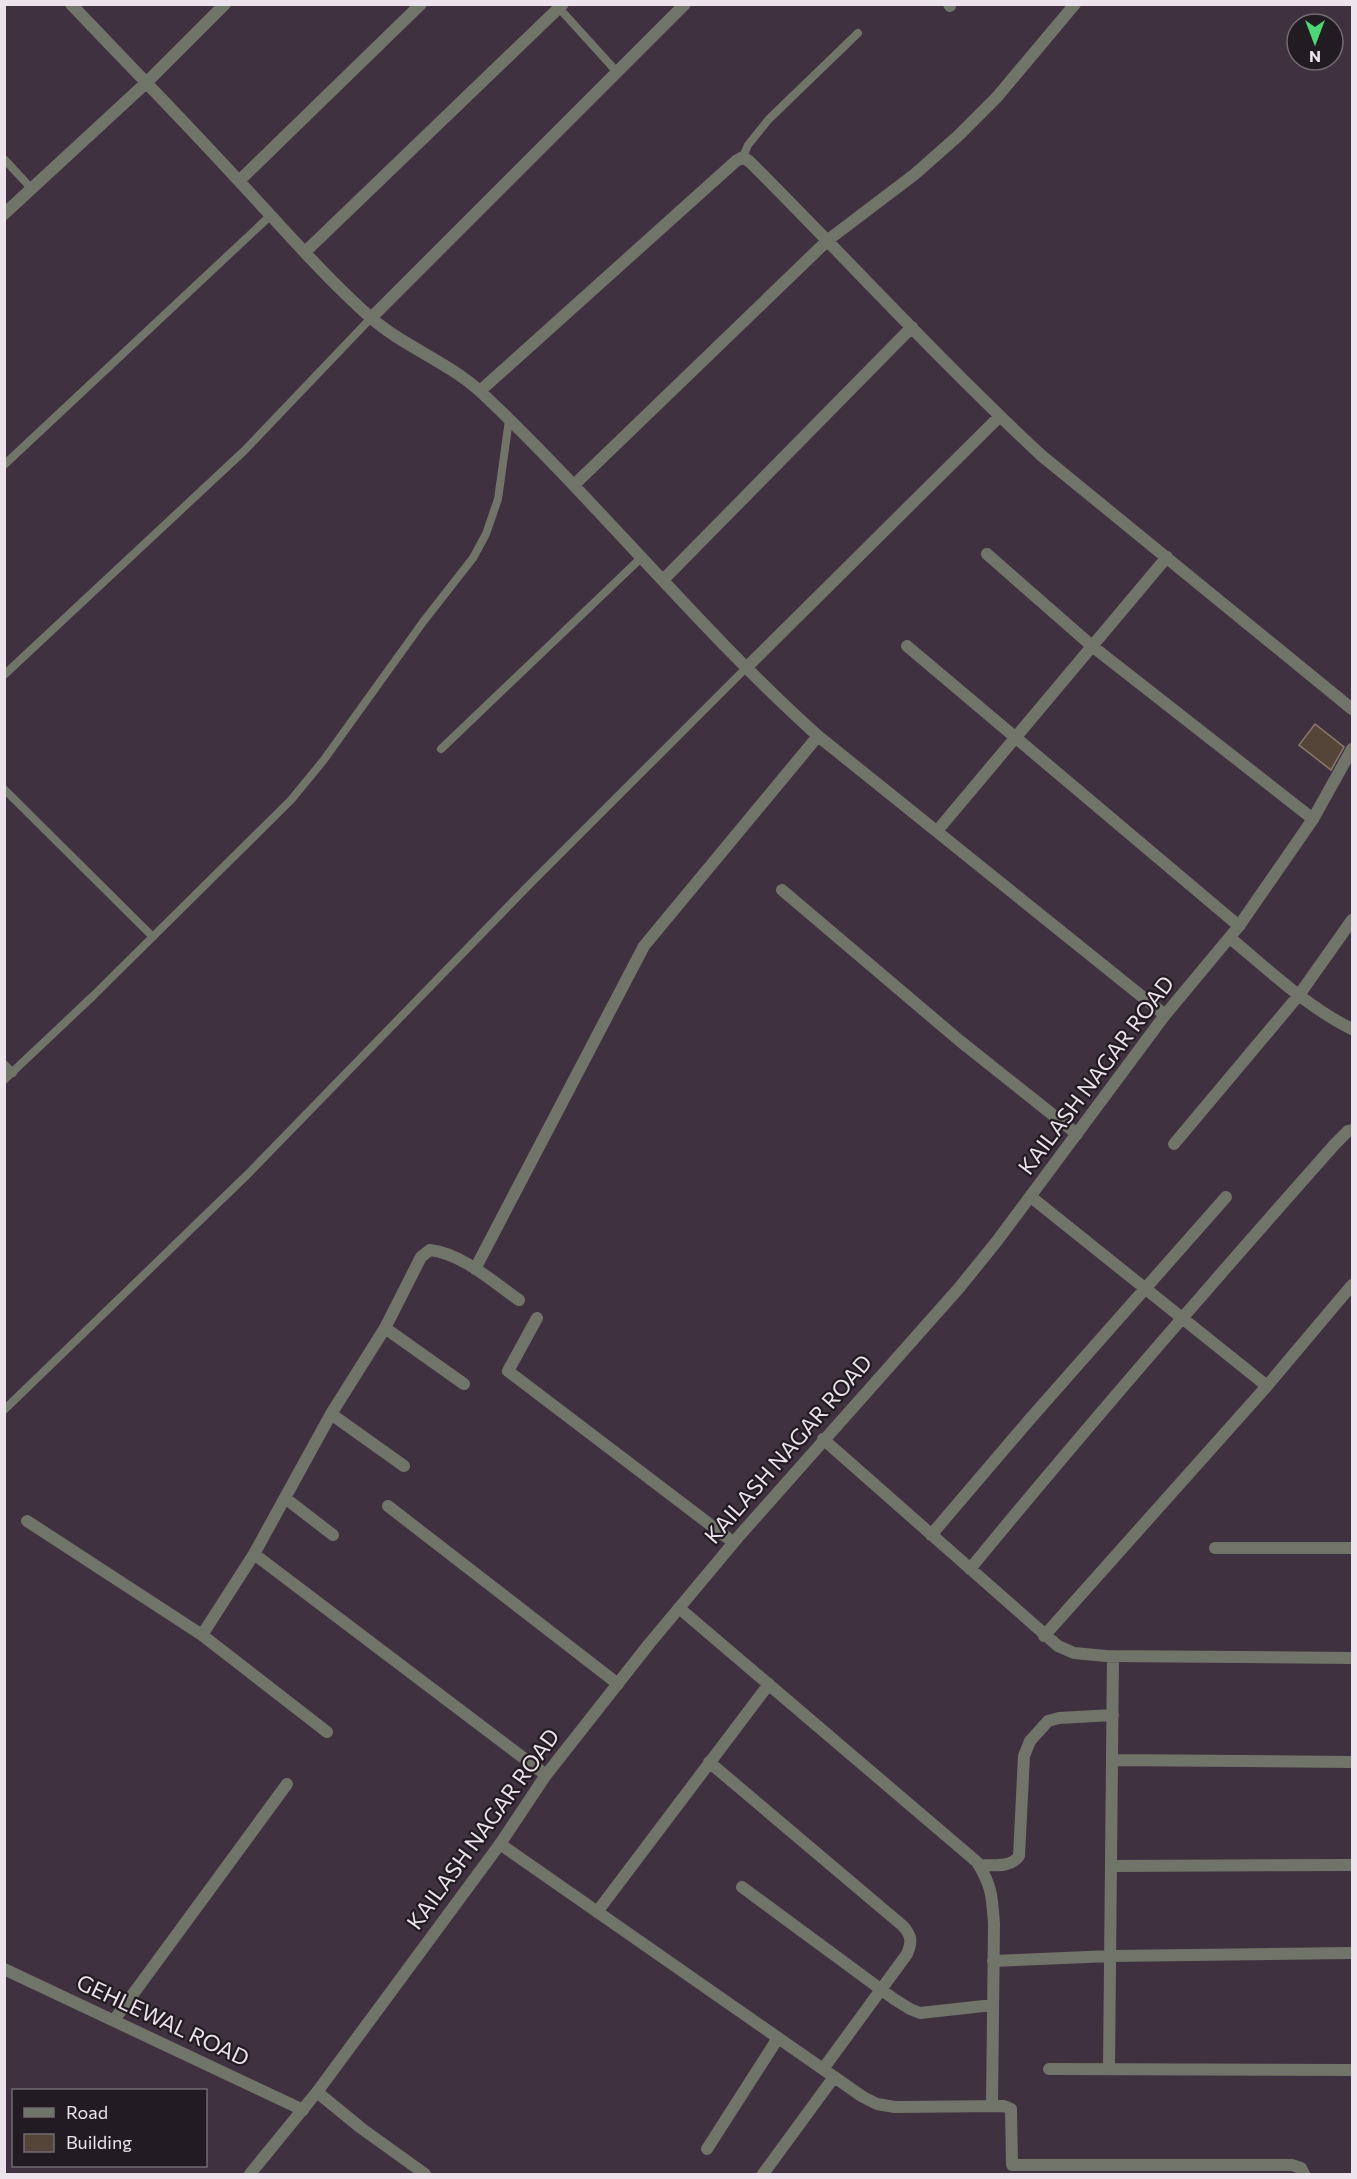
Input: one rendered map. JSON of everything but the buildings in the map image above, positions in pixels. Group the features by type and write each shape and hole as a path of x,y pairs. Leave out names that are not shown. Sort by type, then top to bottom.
{"street":[{"path":"72,4 270,216 371,318 411,346 451,368 480,391 575,484 780,702 818,736 1165,1015"},
{"path":"4,214 146,84 225,4"},
{"path":"239,181 421,4"},
{"path":"371,318 685,4"},
{"path":"575,484 828,240 915,174 958,136 997,97 1075,4"},
{"path":"305,252 559,6"},
{"path":"480,391 743,157 828,240 999,417 1042,456 1353,709"},
{"path":"663,580 912,327"},
{"path":"747,667 999,417"},
{"path":"987,554 1092,646 1313,819"},
{"path":"937,831 1167,557"},
{"path":"907,646 1239,926"},
{"path":"475,1269 644,946 818,736"},
{"name":"KAILASH NAGAR ROAD","path":"252,2174 317,2092 500,1844 546,1776 618,1684 734,1542 959,1288 1031,1197 1165,1015 1239,926 1313,819 1353,749"},
{"path":"782,890 960,1041 1077,1134"},
{"path":"1174,1144 1299,994 1353,920"},
{"path":"1230,938 1331,1019 1353,1029"},
{"path":"969,1569 1063,1455 1182,1318 1335,1144 1348,1131 1353,1130"},
{"path":"1031,1197 1267,1386"},
{"path":"931,1535 1226,1197"},
{"path":"201,1635 254,1554 331,1414 385,1328 421,1257 430,1250 443,1251 475,1269 519,1300"},
{"path":"1044,1636 1267,1386 1353,1285"},
{"path":"537,1318 508,1371 734,1542"},
{"path":"385,1328 464,1384"},
{"path":"331,1414 404,1466"},
{"path":"823,1439 1044,1636 1074,1653 1113,1656 1353,1658"},
{"path":"285,1498 333,1535"},
{"path":"388,1506 618,1684"},
{"path":"27,1521 201,1635 327,1732"},
{"path":"1215,1548 1353,1548"},
{"path":"254,1554 546,1776"},
{"path":"679,1608 921,1813 979,1865 988,1878 992,1897 992,2106"},
{"path":"1109,2069 1113,1656"},
{"path":"597,1912 769,1684"},
{"path":"979,1865 1009,1864 1019,1856 1024,1756 1030,1741 1040,1729 1048,1721 1059,1718 1113,1715"},
{"path":"1113,1760 1353,1762"},
{"path":"709,1762 903,1926 910,1934 912,1943 907,1954 880,1989 763,2175"},
{"path":"114,2020 287,1784"},
{"path":"500,1844 863,2097 877,2104 895,2107 1008,2107 1012,2112 1012,2170 1201,2170 1292,2165 1301,2168 1304,2175"},
{"path":"1112,1866 1353,1865"},
{"path":"742,1887 910,2009 920,2013 993,2005"},
{"path":"993,1961 1111,1956 1353,1953"},
{"name":"GEHLEWAL ROAD","path":"4,1969 303,2110"},
{"path":"707,2149 778,2038"},
{"path":"1049,2069 1353,2070"},
{"path":"317,2092 425,2175"}],"lane":[{"path":"559,6 617,72"},
{"path":"743,157 748,145 769,119 858,33"},
{"path":"4,159 31,188"},
{"path":"4,465 270,216"},
{"path":"4,675 244,451 371,318"},
{"path":"4,1080 291,800 323,761 423,622 473,558 486,534 498,499 509,420"},
{"path":"441,749 642,557"},
{"path":"4,1410 248,1174 521,894 747,667"},
{"path":"4,789 153,937"},
{"path":"4,1064 13,1073"}]}
